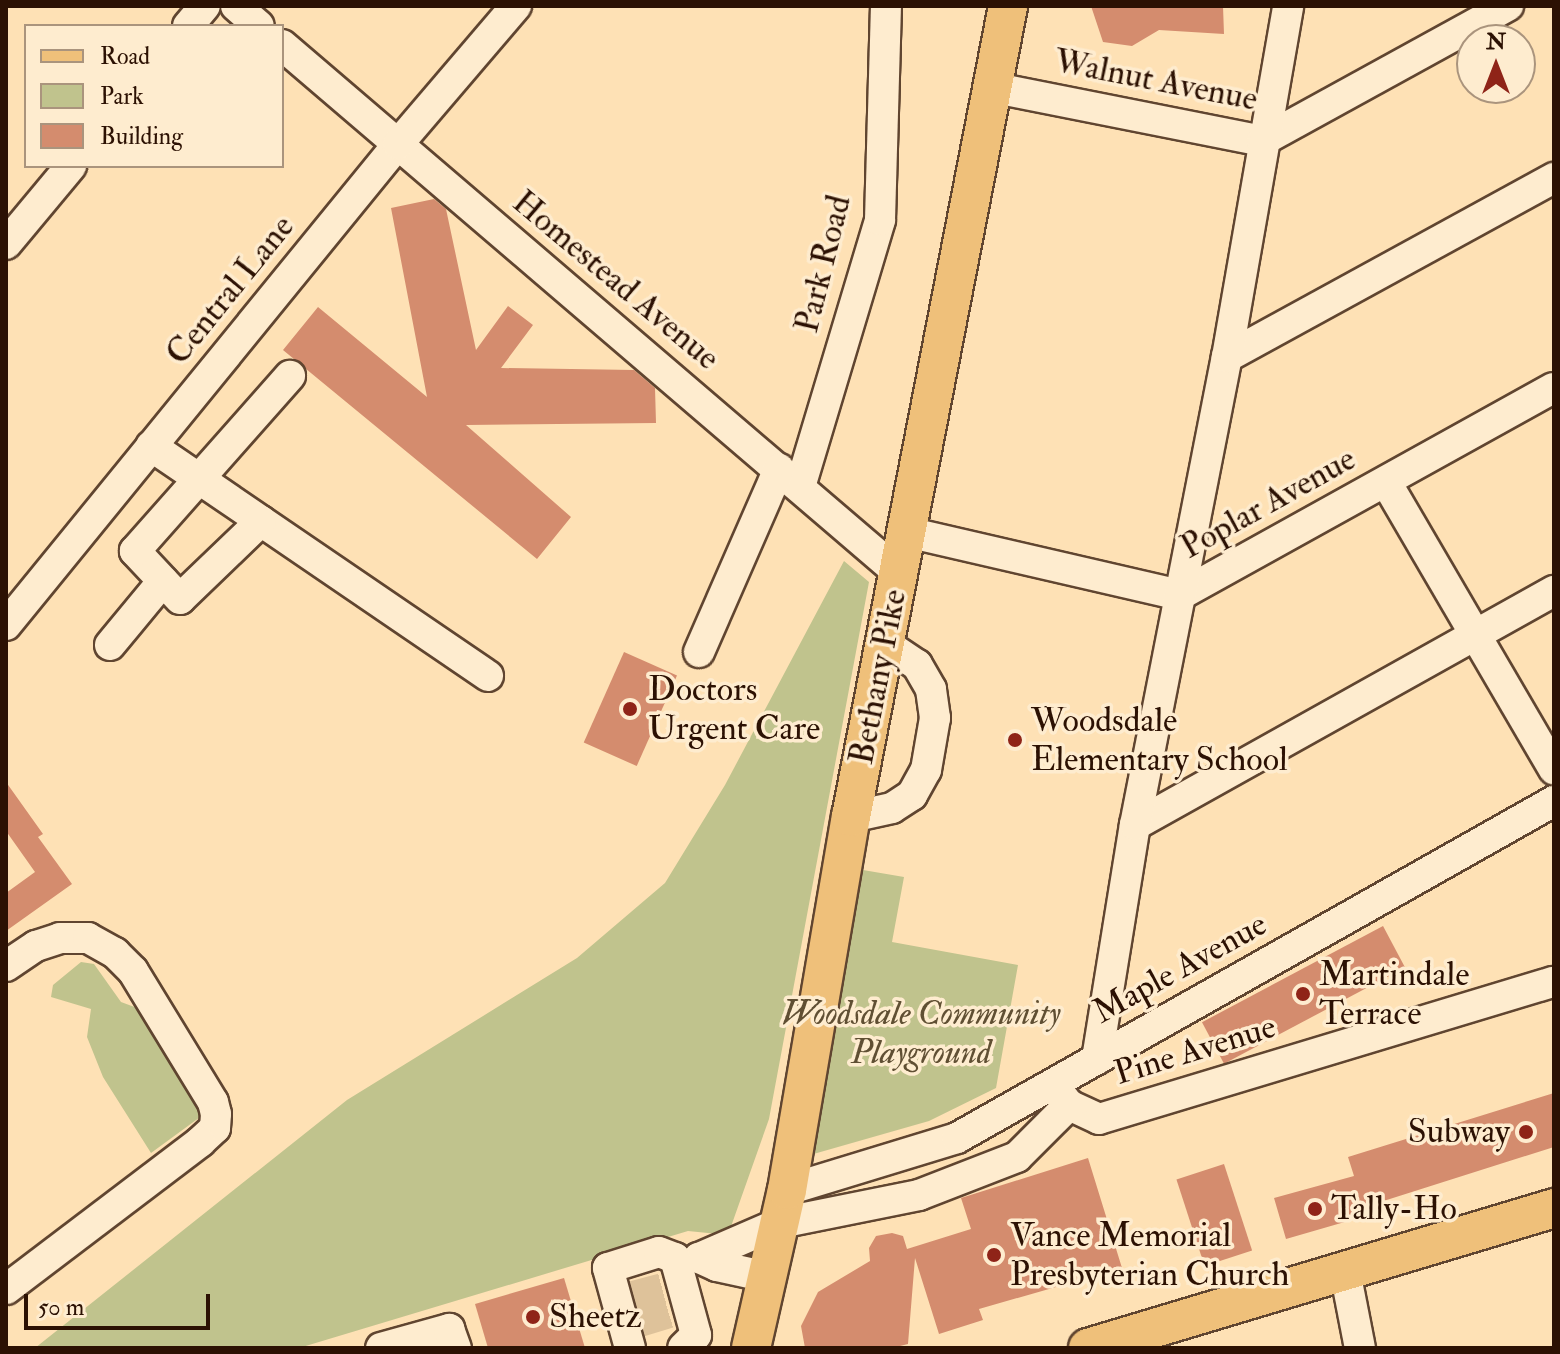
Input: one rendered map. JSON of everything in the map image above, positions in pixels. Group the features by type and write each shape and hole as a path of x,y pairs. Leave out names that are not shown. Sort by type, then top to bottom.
{"main road":[{"name":"Bethany Pike","path":"751,1348 784,1207 851,817 995,88 1008,6"},
{"path":"1088,1348 1554,1208"}],"street":[{"path":"190,24 205,6"},
{"path":"236,6 257,24"},
{"name":"Central Lane","path":"6,625 398,144 516,6"},
{"name":"Park Road","path":"699,652 790,478 880,220 886,6"},
{"path":"1097,1059 1135,825 1227,357 1262,141 1288,6"},
{"name":"Walnut Avenue","path":"995,88 1262,141 1508,6"},
{"name":"Homestead Avenue","path":"284,47 899,573"},
{"path":"6,244 69,168"},
{"path":"1227,357 1554,178"},
{"path":"261,521 180,599 135,551 197,477 290,376"},
{"name":"Poplar Avenue","path":"907,532 1180,595 1554,388"},
{"path":"151,446 488,676"},
{"path":"1386,482 1554,770"},
{"path":"110,645 163,581"},
{"path":"1135,825 1554,591"},
{"path":"851,817 892,808 912,795 926,770 935,718 931,689 917,665 884,643"},
{"name":"Maple Avenue","path":"784,1207 1061,1095 1097,1059 1554,801"},
{"path":"6,966 36,946 60,938 88,938 115,953 141,984 213,1102 216,1114 215,1128 200,1142 6,1289"},
{"name":"Pine Avenue","path":"1061,1095 1099,1119 1554,982"},
{"path":"681,1284 784,1207 919,1195 1017,1157 1061,1095"},
{"path":"629,1319 608,1268 659,1252 681,1284 696,1335 683,1348"},
{"path":"681,1284 717,1266 768,1277"},
{"path":"1345,1271 1360,1348"},
{"path":"381,1348 449,1329 456,1348"}],"green space":[{"path":"844,561 869,582 769,1119 728,1235 688,1231 299,1348 35,1348 347,1100 577,958 665,883 725,785"},
{"name":"Woodsdale Community Playground","path":"863,870 904,877 892,942 1018,965 996,1088 929,1121 810,1155"},
{"path":"81,962 94,964 121,1002 148,1012 207,1112 151,1153 103,1077 87,1037 91,1009 51,997 53,985"}],"building":[{"path":"1091,6 1223,6 1224,34 1159,30 1132,46 1103,42"},
{"path":"434,199 446,209 476,350 508,306 533,325 501,368 634,370 655,388 656,423 466,425 571,517 537,559 283,350 318,307 427,397 391,208"},
{"name":"Doctors Urgent Care","path":"624,652 677,676 637,766 584,742"},
{"path":"6,782 43,834 38,837 72,884 6,931 6,893 35,872 6,831"},
{"name":"Martindale Terrace","path":"1383,926 1405,967 1224,1064 1202,1022"},
{"path":"1554,1093 1554,1147 1352,1211 1355,1219 1286,1239 1274,1198 1354,1176 1348,1157"},
{"name":"Vance Memorial Presbyterian Church","path":"1088,1158 1122,1268 979,1309 983,1320 939,1334 915,1258 908,1344 892,1348 805,1348 801,1326 818,1292 870,1261 869,1248 876,1236 892,1233 903,1236 907,1249 971,1229 961,1198"},
{"path":"1224,1164 1252,1251 1205,1266 1176,1179"},
{"path":"564,1278 585,1348 488,1348 475,1304"}],"tunnel":[{"path":"633,1296 667,1287"},
{"path":"640,1322 675,1311"}],"place":[{"name":"Doctors Urgent Care","path":"630,709"},
{"name":"Woodsdale Elementary School","path":"1015,740"},
{"name":"Martindale Terrace","path":"1303,994"},
{"name":"Subway","path":"1526,1132"},
{"name":"Tally-Ho","path":"1315,1209"},
{"name":"Vance Memorial Presbyterian Church","path":"994,1255"},
{"name":"Sheetz","path":"533,1317"}]}
